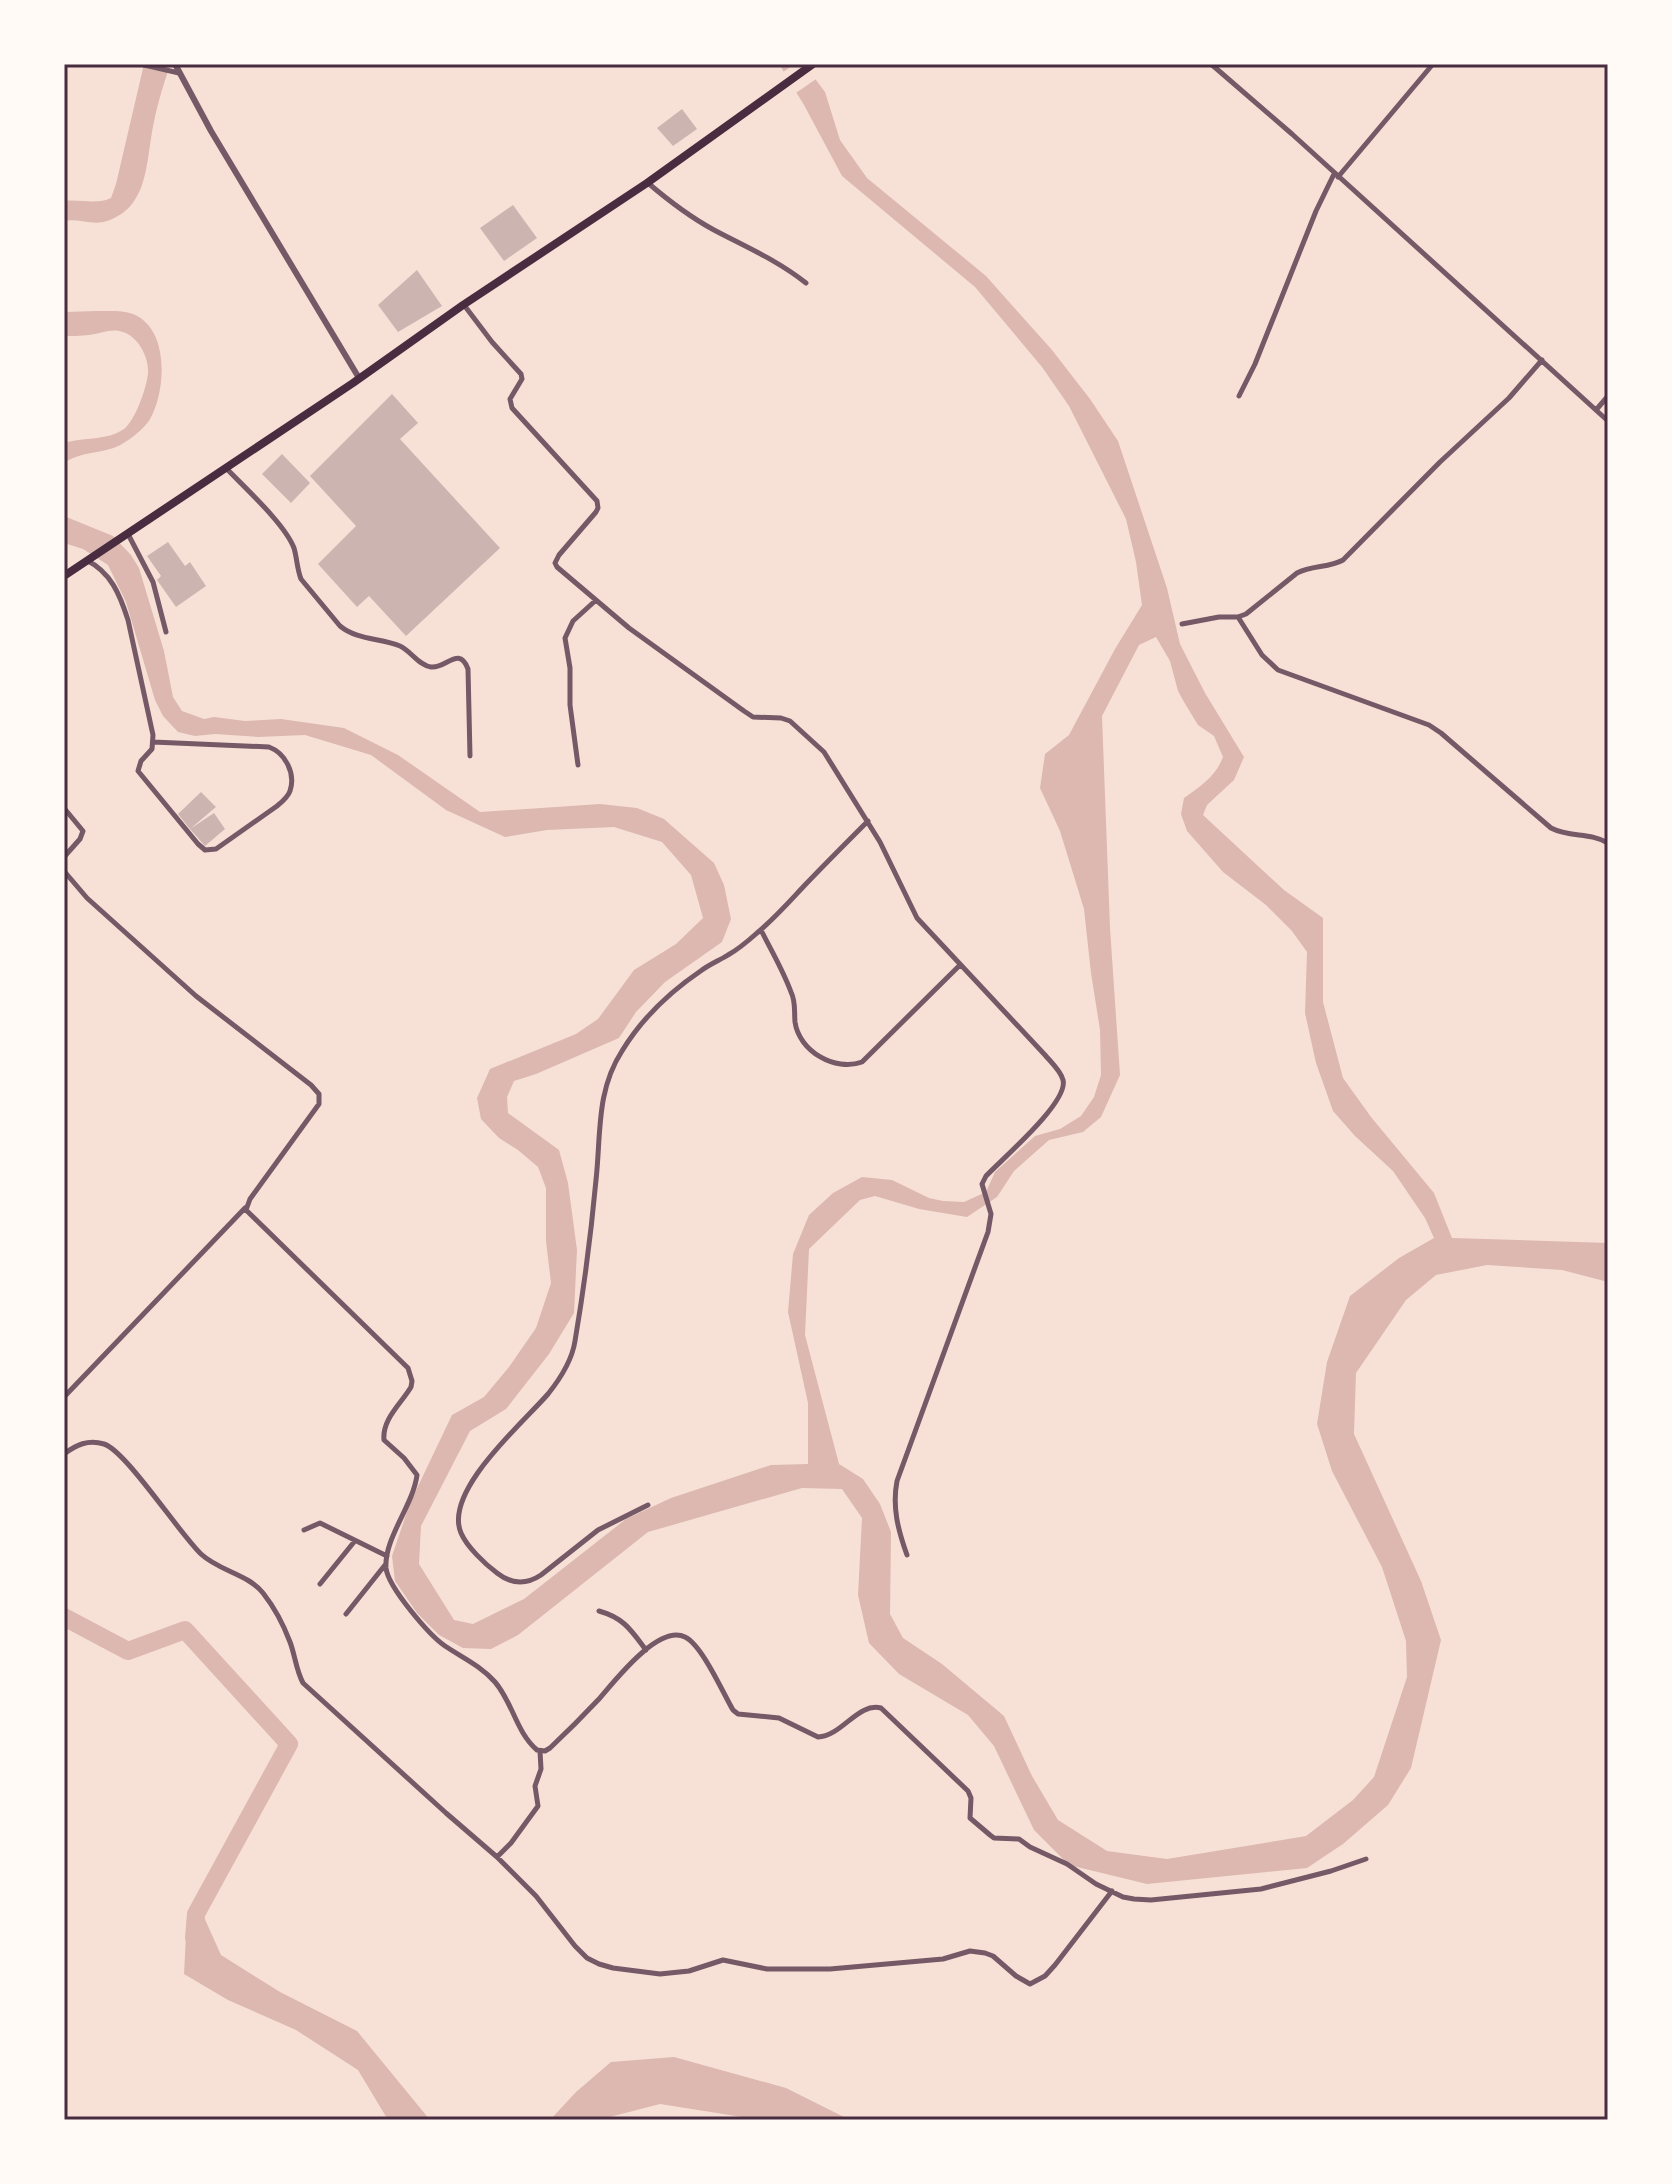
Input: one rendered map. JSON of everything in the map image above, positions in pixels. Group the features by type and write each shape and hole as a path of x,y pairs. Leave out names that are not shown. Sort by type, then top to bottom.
{"main road":[{"path":"65,573 647,183 813,64"}],"street":[{"path":"140,64 176,68 359,378"},
{"path":"1211,64 1608,421"},
{"path":"1239,396 1255,364 1316,211 1336,175 1433,64"},
{"path":"647,183 686,213 759,252 806,283"},
{"path":"463,305 521,374 522,379 510,399 512,408 597,501 598,508 593,518 555,563 629,628 744,711 753,717 790,721 824,752 868,821 899,877 917,918 1045,1055 1064,1082 1061,1095 1052,1108 986,1176 982,1184 991,1221 988,1232 894,1495 895,1516 907,1555"},
{"path":"1182,624 1238,617 1304,569 1328,566 1349,556 1402,499 1509,398 1542,360"},
{"path":"1596,410 1608,396"},
{"path":"225,467 266,509 287,537 294,548 301,579 347,632 397,645 431,667 452,659 465,662 468,669 470,756"},
{"path":"124,536 153,582 166,632"},
{"path":"88,559 102,569 116,589 135,650 153,742 138,771 205,850 216,849 277,806 290,791 286,760 276,749 153,742"},
{"path":"578,765 565,638 573,621 595,601"},
{"path":"1238,617 1262,655 1278,670 1429,725 1551,828 1561,833 1590,835 1608,843"},
{"path":"64,808 83,831 64,857"},
{"path":"648,1505 598,1530 553,1566 525,1582 508,1580 497,1573 461,1534 459,1524 463,1500 474,1479 497,1447 547,1395 572,1355 588,1260 599,1119 604,1093 620,1052 643,1022 683,983 730,954 761,930 868,821"},
{"path":"64,871 87,898 196,996 319,1094 319,1104 245,1207 64,1397"},
{"path":"761,930 792,992 799,1034 816,1055 837,1063 855,1065 862,1062 960,965"},
{"path":"245,1207 256,1222 408,1368 411,1387 383,1432 384,1440 417,1475 387,1556 387,1573 392,1585 431,1634 482,1669 494,1681 504,1693 533,1747 545,1751 646,1650 674,1635 688,1638 696,1647 738,1714 779,1718 818,1737 832,1734 865,1710 876,1706 881,1708 968,1791 971,1798 970,1818 985,1832 994,1838 1019,1839 1112,1891 1134,1899 1261,1889 1366,1859"},
{"path":"64,1454 77,1444 84,1443 95,1442 111,1448 203,1556 261,1590 290,1641 303,1683 497,1857 536,1896 564,1934 587,1958 613,1968 660,1974 689,1971 723,1960 767,1969 830,1969 943,1959 970,1951 993,1956 1030,1984 1045,1976 1055,1965 1112,1891"},
{"path":"304,1530 320,1523 387,1556"},
{"path":"320,1584 354,1542"},
{"path":"346,1614 386,1564"},
{"path":"599,1611 618,1617 646,1650"},
{"path":"497,1857 538,1806 535,1786 541,1769 540,1751"}],"shaded area":[{"path":"144,64 170,66 157,107 146,172 137,196 120,215 107,221 64,221 64,201 111,198"},
{"path":"779,64 804,64 825,92 840,140 867,178 986,276 1052,350 1118,441 1167,588 1180,644 1244,757 1234,780 1207,805 1203,815 1284,890 1323,918 1323,1002 1343,1078 1434,1193 1452,1238 1608,1243 1608,1282 1562,1270 1487,1265 1436,1275 1406,1300 1356,1373 1354,1434 1421,1581 1441,1640 1411,1768 1388,1805 1343,1844 1307,1868 1147,1884 1069,1865 1034,1830 994,1746 968,1715 899,1674 869,1643 858,1595 862,1518 842,1489 802,1488 648,1532 518,1635 491,1649 463,1648 439,1635 417,1613 395,1581 392,1556 410,1503 452,1415 484,1397 509,1367 536,1328 551,1283 546,1241 546,1188 538,1167 499,1138 481,1119 477,1098 490,1069 576,1034 598,1019 634,970 676,944 703,918 691,875 662,842 614,827 547,830 505,837 446,810 371,755 305,735 195,736 178,732 163,716 155,700 126,602 108,565 83,549 64,543 64,516 113,536 131,555 139,568 164,651 173,697 182,711 204,719 281,719 344,728 398,755 480,812 600,804 637,808 664,819 714,863 724,885 731,919 722,942 665,982 636,1012 619,1038 514,1081 507,1097 508,1113 559,1150 568,1183 577,1250 574,1313 549,1354 506,1409 470,1431 421,1526 419,1564 454,1620 473,1624 524,1599 626,1519 671,1498 771,1465 808,1464 808,1403 788,1312 793,1254 809,1215 833,1193 862,1177 892,1180 929,1198 964,1202 986,1192 995,1172 1035,1136 1060,1129 1081,1116 1094,1097 1101,1075 1100,1030 1084,909 1060,831 1040,788 1045,754 1069,735 1142,605 1126,519 1069,406 1042,367 975,287 842,176","holes":["1156,637 1170,661 1184,702 1198,725 1214,736 1223,757 1212,775 1184,798 1181,814 1187,831 1223,872 1266,905 1292,931 1307,952 1305,1013 1316,1063 1333,1111 1393,1171 1425,1218 1434,1238 1399,1258 1350,1296 1327,1362 1317,1424 1332,1471 1382,1567 1406,1641 1407,1677 1374,1777 1353,1800 1306,1836 1167,1859 1107,1851 1058,1820 1032,1776 1004,1716 942,1664 903,1638 890,1614 891,1532 880,1504 863,1479 839,1464 805,1335 809,1249 860,1200 875,1196 919,1209 967,1217 997,1197 1014,1171 1049,1140 1083,1132 1101,1117 1120,1075 1110,928 1102,716 1139,645"]},
{"path":"120,311 133,314 145,322 159,346 161,377 155,407 150,419 129,439 115,447 77,456 64,463 64,443 110,435 128,425 140,403 148,366 136,341 125,333 112,331 64,336 64,312"},
{"path":"203,1915 221,1955 280,1992 357,2031 430,2120 388,2120 358,2070 296,2030 228,2000 184,1974 187,1917"},
{"path":"674,2057 786,2088 850,2120 761,2120 660,2104 598,2120 550,2120 611,2062"}],"pier":[{"path":"795,64 809,64 819,77 793,95 780,74"}],"building":[{"path":"682,109 697,129 673,146 657,128"},
{"path":"513,205 537,238 504,261 480,228"},
{"path":"417,270 442,306 398,332 378,305"},
{"path":"392,394 418,423 400,439 500,548 406,636 369,596 357,607 318,564 356,526 310,476"},
{"path":"282,454 310,483 291,503 262,474"},
{"path":"168,542 185,566 190,562 206,586 176,607 157,580 161,576 147,556"},
{"path":"201,792 216,807 190,829 178,814"},
{"path":"214,813 225,829 205,846 190,829"}],"waterway":[{"path":"64,1617 128,1651 185,1630 289,1744 196,1914 194,1938"}]}
